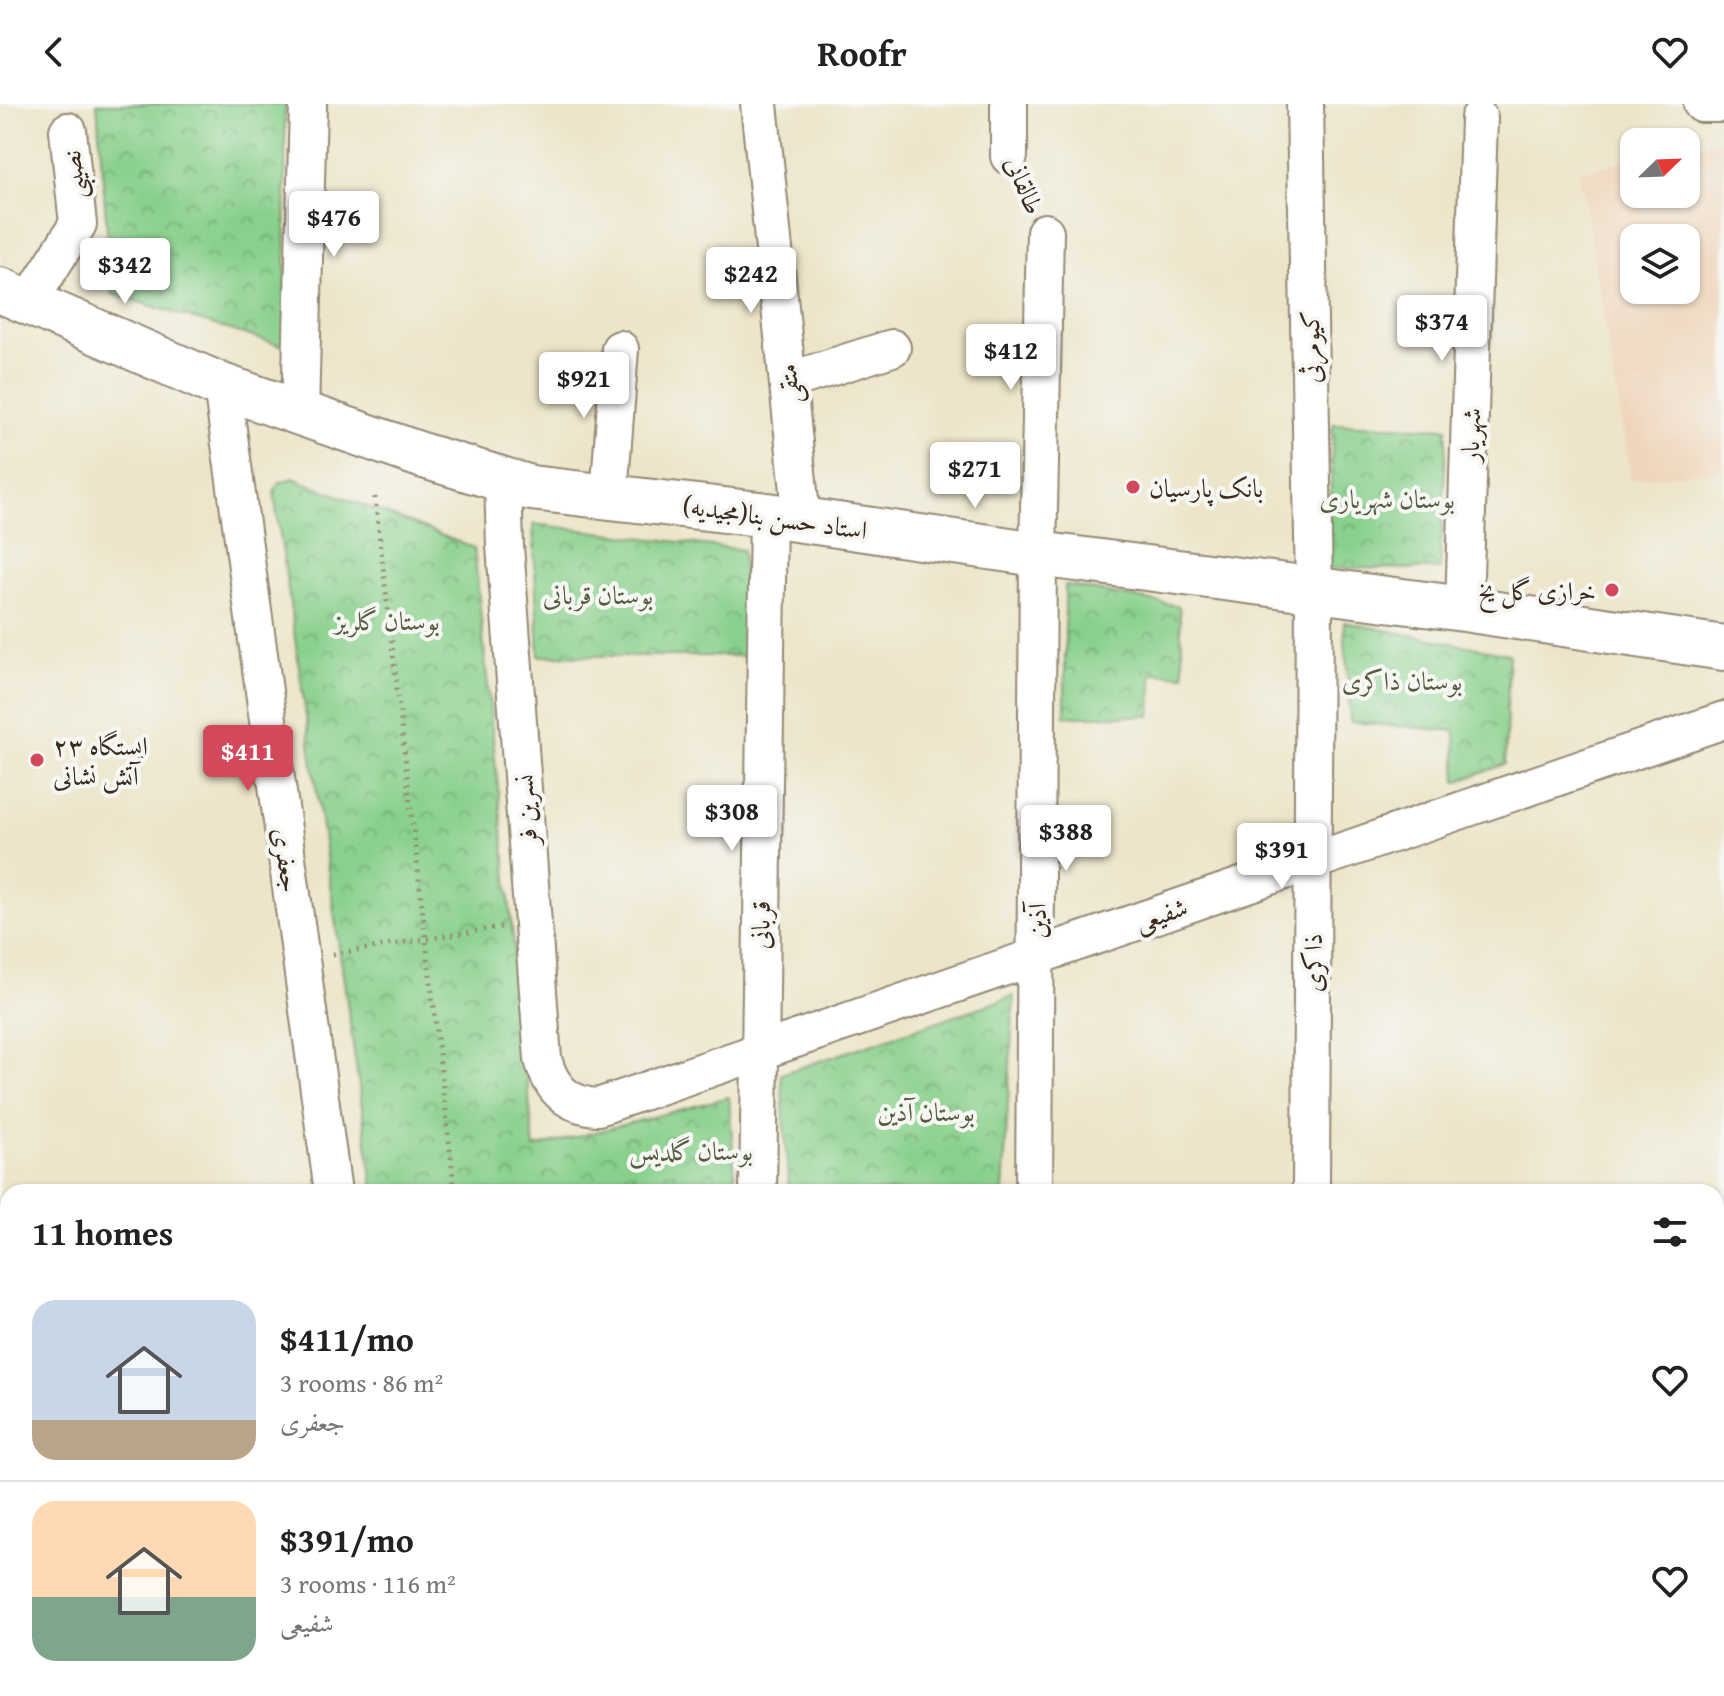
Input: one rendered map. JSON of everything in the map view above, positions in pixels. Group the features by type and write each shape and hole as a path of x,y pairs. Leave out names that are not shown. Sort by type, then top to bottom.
{"main road":[{"name":"استاد حسن بنا(مجیدیه)","path":"15,296 222,386 531,488 785,518 1464,609 1724,648"}],"street":[{"path":"300,414 310,104"},
{"name":"متقی","path":"759,104 788,381 785,518"},
{"name":"طالقانی","path":"1009,104 1009,156"},
{"name":"کیومرثی","path":"1305,104 1314,590"},
{"path":"1702,104 1718,104"},
{"name":"شهریار","path":"1464,609 1479,118"},
{"name":"نصیبی","path":"15,296 78,224 68,131"},
{"name":"طالقانی","path":"1038,554 1045,232"},
{"path":"788,381 892,348"},
{"path":"609,496 620,349"},
{"name":"جعفری","path":"222,386 332,1184"},
{"name":"نسرین فر","path":"503,481 505,546 543,1059 546,1071 562,1096 582,1106 598,1107"},
{"name":"قربانی","path":"758,1184 758,1052 785,518"},
{"name":"آذین","path":"1034,1184 1038,554"},
{"name":"ذاکری","path":"1311,1184 1314,590"},
{"name":"شفیعی","path":"598,1107 1724,720"}],"path":[{"path":"375,497 454,1184"},
{"path":"301,960 534,922"}],"shaded area":[{"path":"1724,140 1724,470 1631,479 1579,171 1620,162 1620,208 1700,208 1700,145"}],"green space":[{"path":"97,104 285,104 286,347 112,294"},
{"name":"بوستان شهریاری","path":"1333,424 1447,428 1440,569 1328,568"},
{"name":"بوستان گلریز","path":"293,478 474,548 534,1148 729,1097 735,1184 373,1184 274,492 280,482"},
{"name":"بوستان قربانی","path":"533,524 743,550 747,656 539,656"},
{"path":"1065,585 1179,606 1184,675 1152,673 1151,716 1065,716"},
{"name":"بوستان ذاکری","path":"1344,622 1509,654 1505,764 1457,782 1455,731 1350,722"},
{"name":"بوستان آذین","path":"1014,996 1003,1184 788,1184 781,1074"}],"place":[{"name":"بانک پارسیان","path":"1133,487"},
{"name":"خرازی گل یخ","path":"1612,590"},
{"name":"ایستگاه ۲۳ آتش نشانی","path":"37,760"}],"park label":[{"name":"بوستان گلدیس","path":"691,1150"}]}
